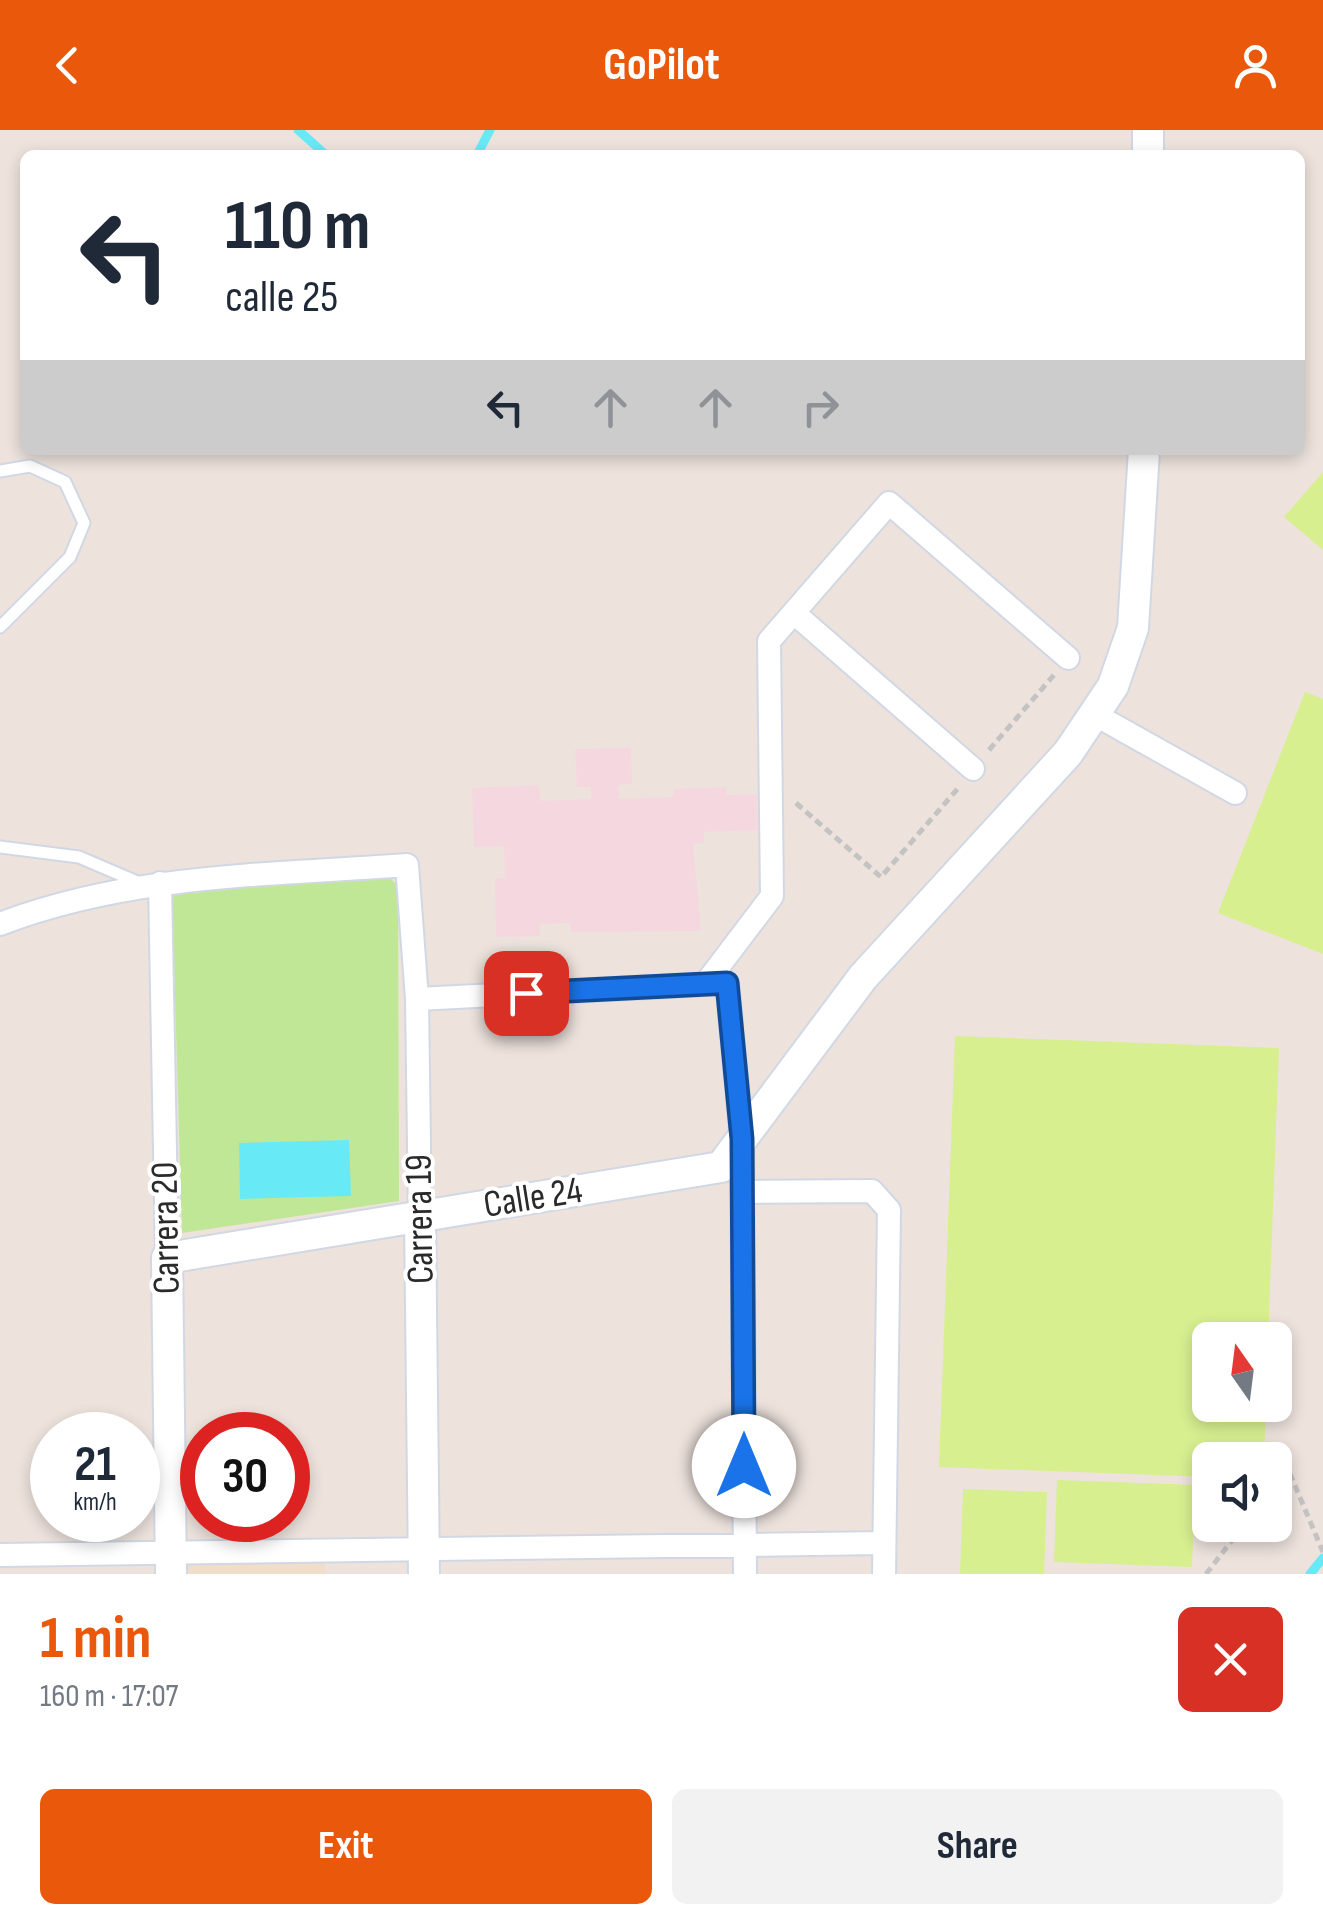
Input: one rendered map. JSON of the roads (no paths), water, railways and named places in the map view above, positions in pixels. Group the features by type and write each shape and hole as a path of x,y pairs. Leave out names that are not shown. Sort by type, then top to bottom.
{"main road":[{"path":"735,1157 863,977 1068,753 1113,686 1132,628 1144,455"},
{"name":"Calle 24","path":"167,1258 420,1217 735,1157"},
{"name":"Carrera 19","path":"420,1217 424,1562"},
{"name":"Carrera 20","path":"167,1258 171,1564"}],"street":[{"path":"745,1574 742,1192 716,983 772,896 770,641 889,503 1068,658"},
{"path":"794,613 973,770"},
{"path":"1094,714 1235,793"},
{"name":"Carrera 19","path":"151,883 407,865 417,998 420,1217"},
{"path":"0,924 56,902 151,883"},
{"name":"Carrera 20","path":"151,883 167,1258"},
{"path":"417,998 716,983"},
{"path":"742,1192 872,1191 888,1210 884,1574"},
{"path":"0,1555 171,1564 424,1562 745,1545 884,1543"}],"lane":[{"path":"0,471 30,466 64,482 84,523 70,557 0,627"},
{"path":"0,846 79,857 151,883"}],"water":[{"path":"349,1140 351,1196 240,1199 239,1143"}],"waterway":[{"path":"298,130 320,150"},
{"path":"480,150 490,130"},
{"path":"1310,1574 1323,1558"}]}
